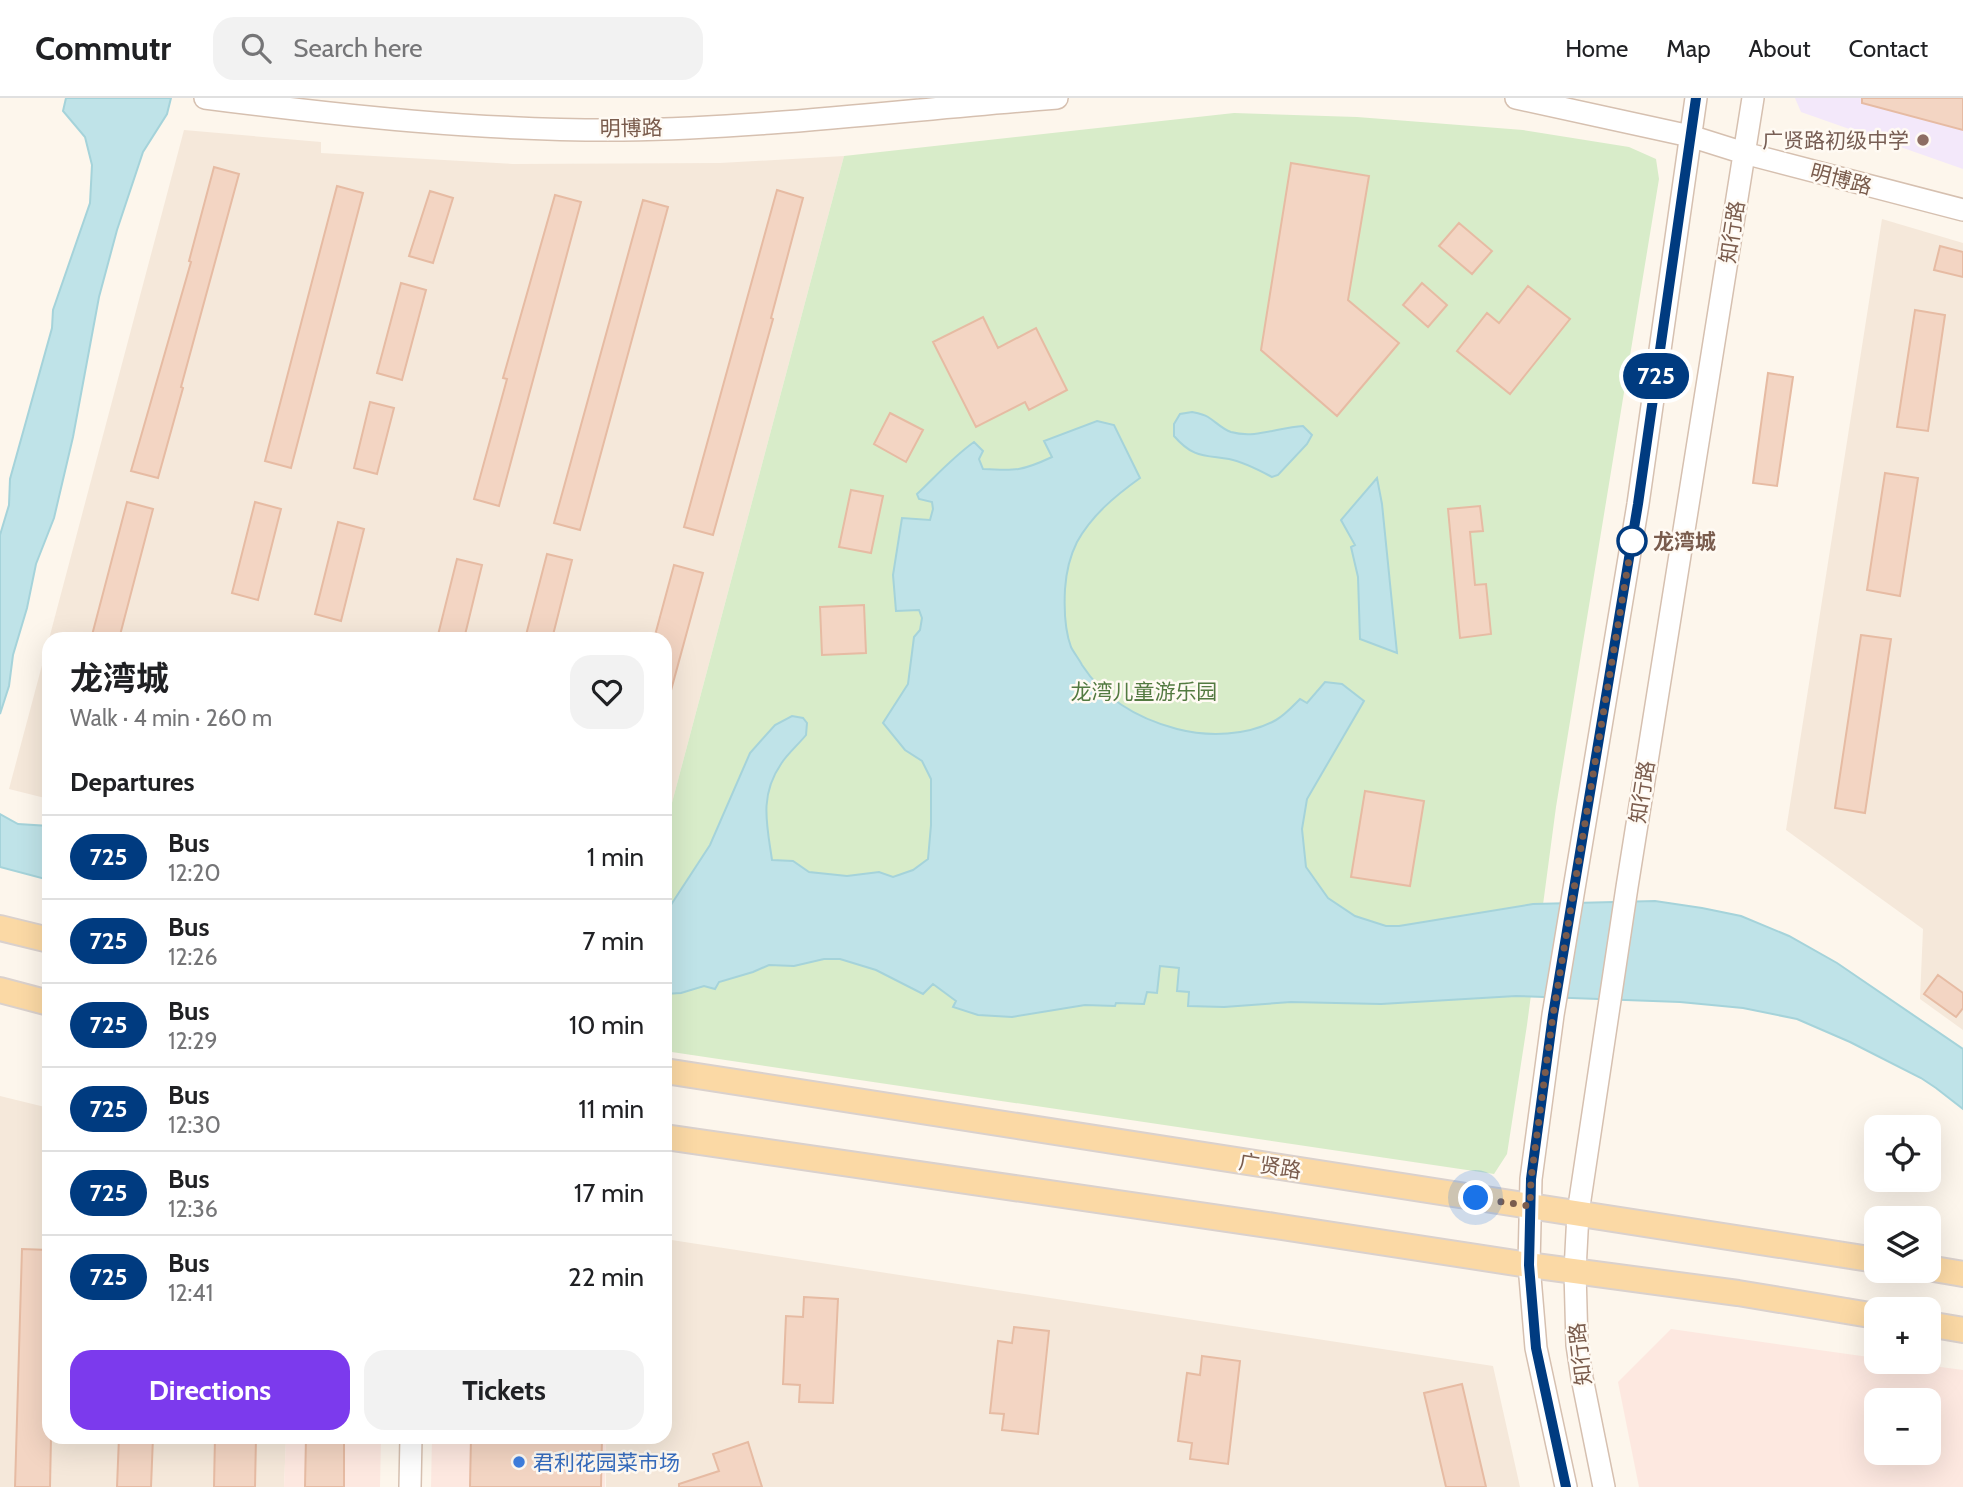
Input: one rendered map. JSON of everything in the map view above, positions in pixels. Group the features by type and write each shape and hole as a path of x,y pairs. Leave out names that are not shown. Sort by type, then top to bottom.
{"main road":[{"name":"明博路","path":"205,98 330,114 472,125 622,130 758,124 1057,98"},
{"name":"明博路","path":"1516,98 1690,136 1744,153 1963,210"},
{"name":"知行路","path":"1566,1487 1536,1348 1529,1265 1531,1179 1553,1015 1638,504 1696,98"},
{"name":"知行路","path":"1604,1487 1577,1345 1575,1271 1578,1213 1627,887 1753,98"},
{"path":"0,928 42,938"},
{"path":"0,990 42,1001"},
{"name":"广贤路","path":"672,1073 1864,1258"},
{"path":"672,1138 1864,1313"},
{"path":"1941,1270 1963,1274"},
{"path":"1941,1326 1963,1330"},
{"path":"411,1444 411,1487"}],"shaded area":[{"name":"广贤路初级中学","path":"1795,98 1963,98 1963,169 1801,112"},
{"path":"184,130 321,142 321,153 513,164 720,163 844,156 672,803 672,632 51,632"},
{"path":"1882,219 1963,243 1963,1030 1920,999 1923,929 1786,830"},
{"path":"42,665 42,797 9,789"},
{"path":"0,1096 42,1106 42,1444 286,1444 284,1487 0,1487"},
{"path":"672,1240 1493,1366 1520,1487 606,1487 606,1444 672,1444"},
{"path":"1671,1329 1864,1356 1864,1374 1941,1374 1941,1367 1963,1370 1963,1487 1639,1487 1618,1382"},
{"path":"286,1444 381,1444 380,1487 284,1487"},
{"name":"君利花园菜市场","path":"432,1444 606,1444 605,1487 431,1487"}],"green space":[{"name":"龙湾儿童游乐园","path":"1234,113 1357,117 1523,130 1629,147 1656,159 1659,179 1556,807 1507,1154 1494,1174 672,1052 672,803 844,156"}],"water":[{"path":"66,98 171,98 167,114 143,152 117,230 99,297 73,437 54,518 36,564 13,655 9,686 0,714 0,535 9,505 10,479 52,328 53,310 90,203 92,165 85,137 63,111"},
{"path":"1192,412 1206,416 1228,431 1240,434 1303,426 1312,435 1278,475 1272,477 1240,462 1199,454 1187,448 1174,436 1174,424 1180,414"},
{"path":"1097,421 1114,425 1140,478 1113,499 1083,532 1067,571 1065,611 1071,647 1091,677 1112,698 1149,720 1163,725 1189,732 1214,734 1240,732 1276,720 1300,699 1307,703 1325,682 1342,684 1364,701 1307,799 1302,829 1306,867 1328,898 1355,916 1386,926 1533,904 1655,901 1741,916 1789,936 1837,963 1963,1049 1963,1109 1921,1078 1797,1019 1743,1008 1680,1002 1516,996 1381,1004 1291,1002 1224,1007 1188,1006 1189,992 1177,991 1179,968 1160,966 1157,993 1147,992 1144,1004 1085,1005 1012,1017 978,1015 953,1007 956,1001 933,984 923,994 876,970 840,959 824,959 794,966 769,965 719,982 715,989 704,986 672,994 672,903 710,845 750,753 775,725 792,716 803,718 807,723 806,735 783,760 774,776 767,799 772,860 793,861 809,872 847,876 879,872 893,877 913,870 928,859 931,779 922,761 905,750 883,723 908,684 914,637 920,630 922,618 919,610 896,611 893,575 902,518 930,520 932,502 919,499 917,494 974,442 983,451 979,459 983,469 1003,470 1019,469 1052,457 1044,441"},
{"path":"1377,478 1397,653 1360,639 1358,577 1351,547 1355,545 1341,520"},
{"path":"0,814 18,824 42,826 42,878 0,867"}],"building":[{"path":"1862,98 1963,98 1963,130 1862,103"},
{"path":"1291,163 1369,176 1348,300 1399,343 1337,416 1261,350"},
{"path":"214,167 239,174 158,478 131,471 191,262 189,261"},
{"path":"337,186 363,193 291,468 265,461"},
{"path":"777,190 803,198 771,318 773,319 713,535 684,527"},
{"path":"430,191 453,198 433,263 409,256"},
{"path":"555,195 581,202 499,506 474,499 507,379 503,378"},
{"path":"643,200 668,207 580,530 554,523"},
{"path":"1459,223 1492,251 1472,274 1439,246"},
{"path":"1940,246 1963,252 1963,277 1934,270"},
{"path":"401,283 426,290 402,380 377,373"},
{"path":"1422,283 1447,305 1428,327 1403,305"},
{"path":"1528,286 1570,319 1510,394 1457,351 1487,313 1499,323"},
{"path":"1915,310 1945,315 1928,431 1897,427"},
{"path":"983,317 998,348 1036,328 1067,390 1029,410 1025,402 976,427 933,342"},
{"path":"1768,373 1793,377 1777,486 1753,483"},
{"path":"370,402 394,408 377,474 354,468"},
{"path":"890,413 923,430 906,462 874,444"},
{"path":"1885,473 1918,478 1900,596 1867,590"},
{"path":"851,490 883,496 871,553 839,547"},
{"path":"127,502 153,509 121,632 93,632"},
{"path":"255,502 281,509 258,600 232,593"},
{"path":"1480,506 1483,531 1470,532 1475,585 1486,584 1491,634 1460,638 1448,509"},
{"path":"338,522 364,529 341,621 315,614"},
{"path":"547,554 572,560 554,632 527,632"},
{"path":"457,559 482,565 466,632 439,632"},
{"path":"674,565 703,573 672,687 672,632 656,632"},
{"path":"864,605 866,653 822,655 820,607"},
{"path":"1861,635 1891,639 1865,813 1835,808"},
{"path":"1365,791 1424,801 1410,886 1351,877"},
{"path":"1938,975 1963,993 1963,1008 1956,1017 1924,994"},
{"path":"22,1249 42,1250 42,1444 51,1444 50,1487 15,1487"},
{"path":"804,1297 838,1299 833,1403 799,1402 800,1385 783,1384 786,1316 803,1317"},
{"path":"1014,1327 1049,1331 1038,1434 1002,1430 1004,1414 990,1413 998,1341 1012,1343"},
{"path":"1202,1356 1240,1361 1228,1464 1190,1459 1192,1443 1178,1441 1187,1373 1200,1375"},
{"path":"1462,1384 1486,1487 1446,1487 1424,1393"},
{"path":"748,1442 762,1487 679,1487 679,1484 719,1471 713,1454"},
{"path":"119,1444 153,1444 151,1487 117,1487"},
{"path":"215,1444 256,1444 255,1487 214,1487"},
{"path":"306,1444 344,1444 344,1487 305,1487"},
{"name":"君利花园菜市场","path":"471,1444 602,1444 601,1487 470,1487"}],"bus line":[{"name":"725","path":"1566,1487 1536,1348 1529,1265 1531,1179 1553,1015 1638,504 1696,98"}],"place":[{"name":"广贤路初级中学","path":"1923,140"},
{"name":"龙湾城","path":"1632,541"},
{"name":"君利花园菜市场","path":"519,1462"}],"route":[{"path":"1476,1198 1530,1206 1531,1179 1553,1015 1599,733 1634,529 1632,541"}]}
